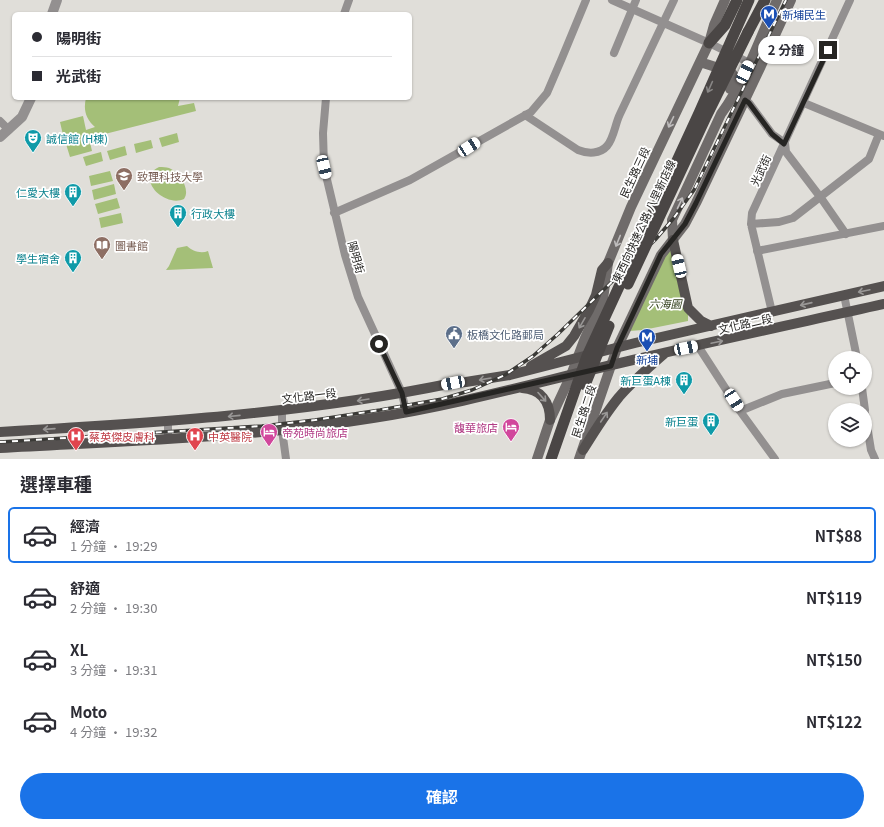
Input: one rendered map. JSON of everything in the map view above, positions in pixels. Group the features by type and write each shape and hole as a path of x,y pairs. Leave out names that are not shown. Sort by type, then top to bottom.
{"highway":[{"path":"709,43 725,25 737,0"},
{"name":"東西向快速公路 八里新店線","path":"551,459 588,356 749,0"},
{"path":"737,27 753,0"},
{"path":"748,32 759,0"},
{"name":"東西向快速公路 八里新店線","path":"559,459 595,357 700,131 764,0"}],"main road":[{"name":"民生路三段","path":"576,358 603,299 608,263 631,207 709,43 714,25 725,0"},
{"path":"721,114 731,101 777,0"},
{"path":"617,348 661,254 685,224 696,203 791,0"},
{"path":"700,62 732,72 734,80 725,99 721,114 672,220 673,240 688,308 701,321 711,326"},
{"path":"523,371 566,346 574,336 596,295 602,270 608,263"},
{"name":"文化路二段","path":"617,348 884,286"},
{"name":"文化路二段","path":"611,366 884,304"},
{"name":"文化路一段","path":"0,432 168,421 282,411 510,375 617,348"},
{"name":"民生路二段","path":"581,454 617,348"},
{"path":"581,454 620,396 636,379 666,353"},
{"path":"537,459 550,420 571,375 576,358"},
{"path":"0,448 282,430 356,421 406,412 611,366"},
{"path":"520,387 539,392 543,396 548,403 550,420"}],"street":[{"path":"53,12 57,0"},
{"path":"345,12 349,0"},
{"path":"334,213 410,180 531,112 547,93 586,0"},
{"path":"612,0 664,22 760,68"},
{"path":"614,54 636,0"},
{"path":"525,115 578,150 586,153 594,152 606,147 610,141 619,116 674,0"},
{"name":"光武街","path":"772,312 751,224 752,213 804,103 850,0"},
{"path":"0,138 22,117 30,100"},
{"name":"陽明街","path":"326,100 323,133 324,167 334,213 358,296 402,393 406,412"},
{"path":"745,100 749,103 772,134 784,144 786,152 846,234"},
{"path":"751,224 779,222 793,218 821,198 869,159 881,135 804,103"},
{"path":"0,121 9,130"},
{"path":"757,251 884,226"},
{"path":"844,295 856,351"},
{"path":"698,346 740,411 775,459"},
{"path":"740,411 782,394 828,384"},
{"path":"282,411 282,430 286,459"},
{"path":"168,421 168,438"},
{"path":"870,447 874,459"}],"green space":[{"path":"86,100 180,100 178,106 194,103 196,111 89,138 92,151 70,157 66,144 88,138 73,141 71,133 63,135 60,122 83,116 86,130 95,127 89,121 85,106"},
{"path":"177,133 179,142 162,147 159,138"},
{"path":"151,140 153,148 136,153 134,144"},
{"path":"125,146 127,155 110,160 107,151"},
{"path":"101,152 103,161 86,166 83,157"},
{"path":"159,167 169,168 177,173 185,186 186,195 184,199 176,201 168,199 161,196 155,190 151,184 150,178 152,172"},
{"path":"110,171 113,181 91,186 89,176"},
{"path":"114,184 116,194 94,200 92,190"},
{"path":"117,198 120,208 98,214 95,204"},
{"path":"121,213 123,223 101,228 99,218"},
{"name":"六海園","path":"673,240 688,308 688,321 643,330 629,331"},
{"path":"187,246 197,252 208,251 213,268 166,270 177,248"}],"railway":[{"path":"0,442 262,426 315,420 442,399 472,390 505,375 533,356 558,334 655,240 673,219 694,190 786,0"}],"place":[{"name":"新埔民生","path":"769,29"},
{"name":"誠信館 (H棟)","path":"33,153"},
{"name":"致理科技大學","path":"124,191"},
{"name":"仁愛大樓","path":"73,207"},
{"name":"行政大樓","path":"178,228"},
{"name":"圖書館","path":"102,260"},
{"name":"學生宿舍","path":"73,273"},
{"name":"板橋文化路郵局","path":"454,349"},
{"name":"新埔","path":"647,352"},
{"name":"新巨蛋A棟","path":"684,395"},
{"name":"新巨蛋","path":"711,436"},
{"name":"馥華旅店","path":"511,442"},
{"name":"帝苑時尚旅店","path":"269,447"},
{"name":"蔡英傑皮膚科","path":"76,451"},
{"name":"中英醫院","path":"195,451"}],"route":[{"path":"379,344 402,393 406,412 611,366 617,348 661,254 685,224 745,100 749,103 772,134 784,144 828,50"}]}
